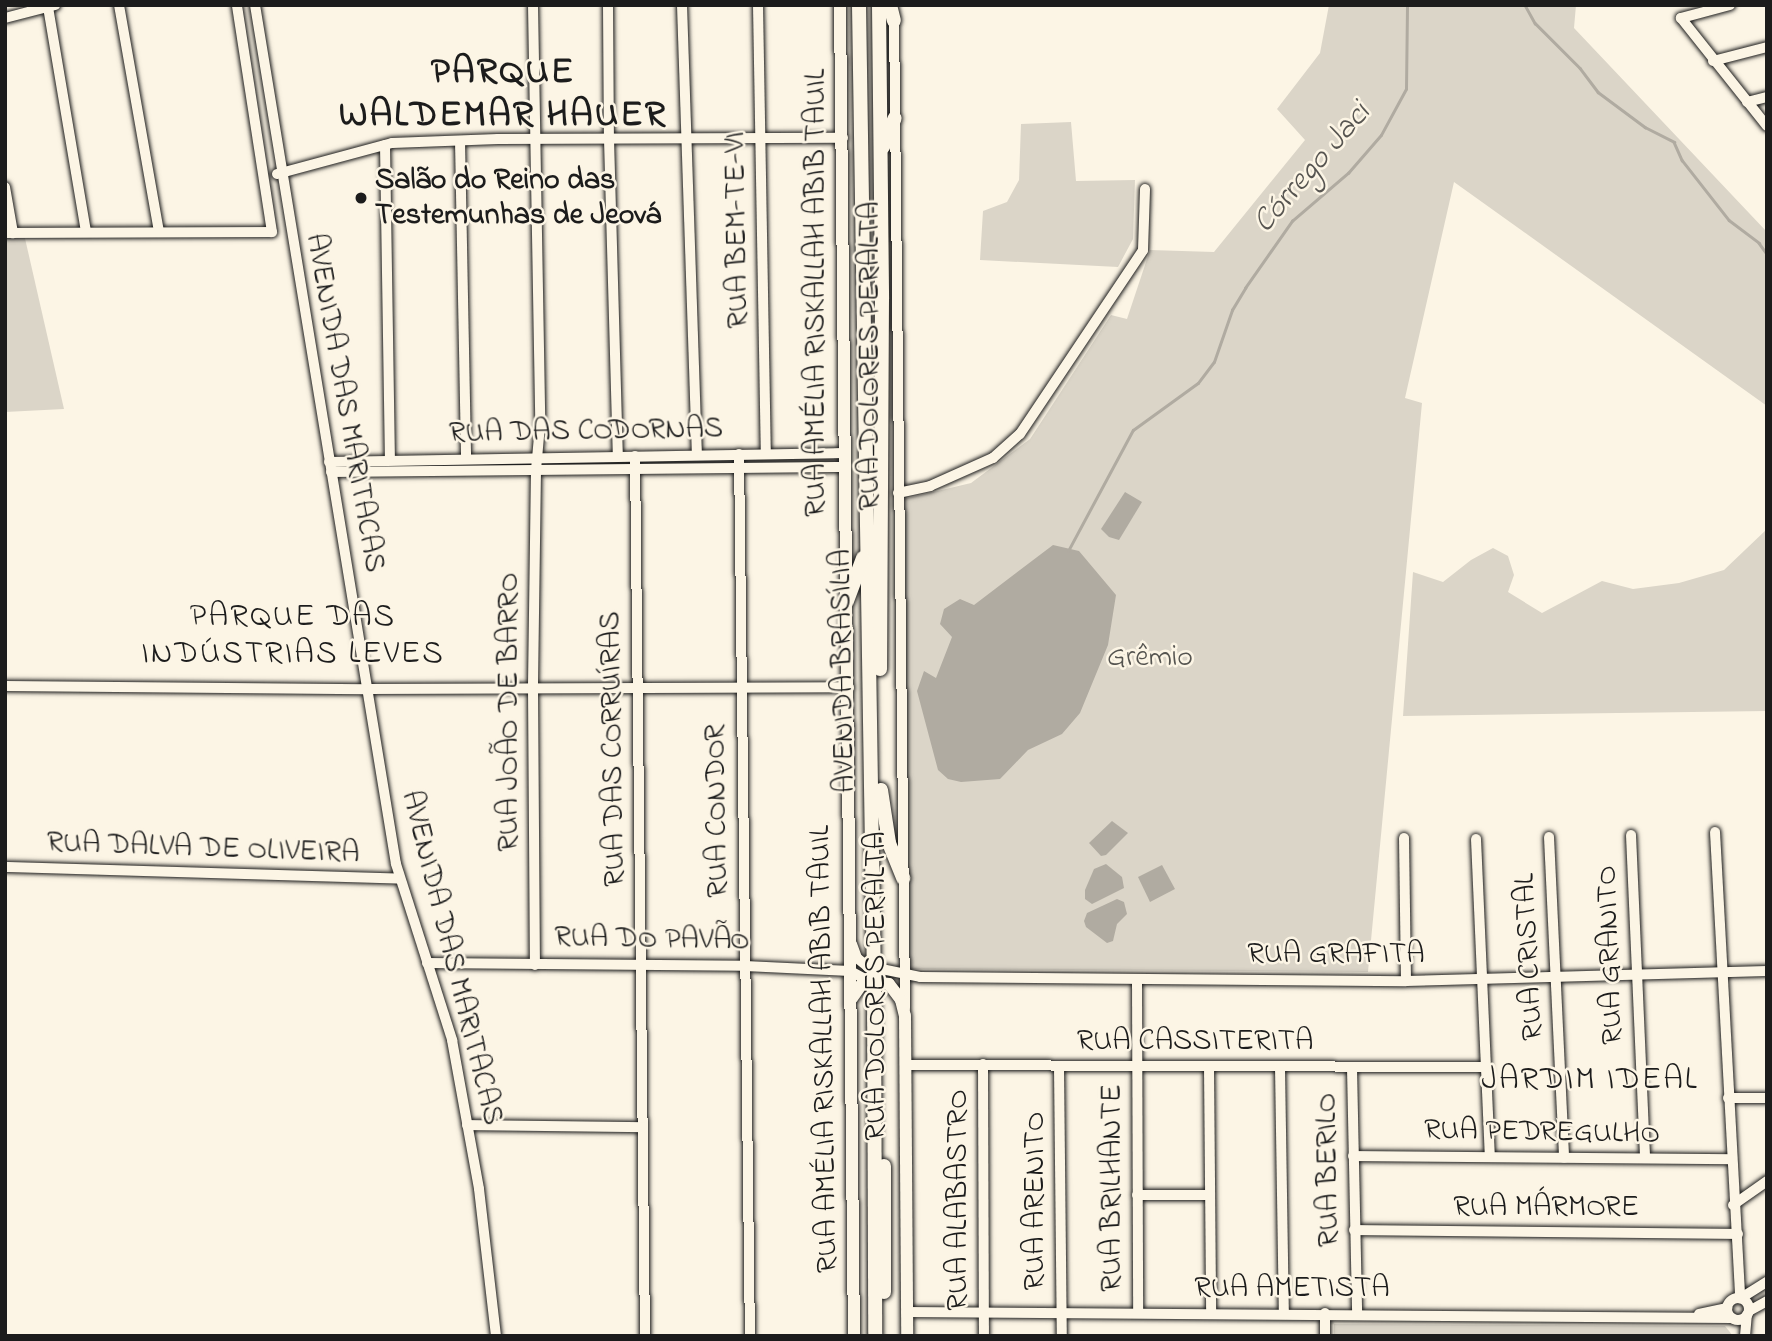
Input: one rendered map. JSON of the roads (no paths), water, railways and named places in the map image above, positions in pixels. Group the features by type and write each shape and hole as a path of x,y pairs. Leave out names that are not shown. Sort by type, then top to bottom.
{"highway":[{"name":"AVENIDA BRASÍLIA","path":"875,1336 881,790 879,503 882,299 879,5"},
{"path":"892,5 894,21"},
{"name":"AVENIDA BRASÍLIA","path":"859,6 884,1336"},
{"path":"879,176 885,136 895,118"},
{"path":"847,601 860,573 869,515"},
{"path":"881,790 889,843 903,878"}],"main road":[{"name":"RUA AMÉLIA RISKALLAH ABIB TAUIL","path":"840,5 843,138 843,467 849,687 855,1336"},
{"path":"852,998 860,983 878,975 895,989 905,1016"},
{"name":"RUA DOLORES PERALTA","path":"905,1016 907,1336"}],"street":[{"path":"5,187 9,233 159,231 119,5"},
{"name":"AVENIDA DAS MARITACAS","path":"159,231 272,232 237,5"},
{"name":"AVENIDA DAS MARITACAS","path":"255,5 280,175 400,879 452,1040 479,1189 496,1336"},
{"name":"RUA JOÃO DE BARRO","path":"533,5 540,425 536,464 533,688 535,965"},
{"path":"608,5 618,456"},
{"path":"682,5 696,455"},
{"name":"RUA BEM-TE-VI","path":"758,5 766,453"},
{"path":"1730,5 1681,18 1767,126"},
{"path":"5,18 52,6 86,232"},
{"name":"RUA DOLORES PERALTA","path":"894,21 905,1016"},
{"path":"1713,61 1767,47"},
{"path":"246,58 261,56"},
{"path":"1747,102 1767,97"},
{"path":"261,156 280,175 386,145 534,139 843,138"},
{"path":"460,141 466,459"},
{"path":"386,145 390,460"},
{"path":"898,493 930,486 993,458 1020,434 1143,250 1145,189"},
{"name":"RUA DAS CODORNAS","path":"330,467 443,472 618,456 843,453"},
{"name":"RUA CONDOR","path":"739,454 750,1336"},
{"name":"RUA DAS CORRUÍRAS","path":"635,456 645,1336"},
{"path":"603,457 604,470"},
{"path":"443,459 443,472"},
{"name":"RUA DAS CODORNAS","path":"330,467 390,460 443,459 604,470 843,467"},
{"path":"5,686 367,689 741,685 849,687"},
{"path":"1715,832 1733,1205 1740,1275 1738,1298"},
{"name":"RUA GRANITO","path":"1631,835 1645,1158"},
{"name":"RUA CRISTAL","path":"1549,837 1564,1158"},
{"path":"1404,838 1406,981"},
{"path":"1476,839 1490,1157"},
{"name":"RUA DALVA DE OLIVEIRA","path":"5,867 400,879"},
{"path":"850,933 857,958 878,975 900,959 903,947"},
{"name":"RUA DO PAVÃO","path":"427,963 745,966 905,975"},
{"name":"RUA GRAFITA","path":"905,975 1406,981 1636,972 1767,971"},
{"name":"RUA BRILHANTE","path":"1138,979 1138,1313"},
{"name":"RUA ALABASTRO","path":"983,1064 984,1336"},
{"name":"RUA CASSITERITA","path":"905,1065 1485,1067"},
{"name":"RUA ARENITO","path":"1059,1066 1062,1336"},
{"path":"1209,1066 1211,1313"},
{"path":"1280,1067 1284,1313"},
{"name":"RUA BERILO","path":"1352,1068 1357,1313"},
{"path":"1728,1098 1767,1098"},
{"path":"467,1125 643,1128"},
{"name":"RUA PEDREGULHO","path":"1353,1156 1731,1159"},
{"path":"1733,1205 1767,1181"},
{"path":"1137,1195 1210,1195"},
{"name":"RUA MÁRMORE","path":"1354,1230 1738,1238"},
{"path":"1738,1238 1738,1298"},
{"path":"1740,1275 1745,1280 1767,1282"},
{"path":"1741,1316 1727,1308 1738,1298 1767,1282"},
{"path":"1738,1298 1748,1304 1741,1316 1743,1336"},
{"path":"1741,1316 1767,1301"},
{"name":"RUA AMETISTA","path":"1678,1319 1727,1308"},
{"name":"RUA AMETISTA","path":"906,1312 1357,1313 1678,1319 1741,1316"},
{"path":"1325,1313 1325,1336"}],"waterway":[{"name":"Córrego Jaci","path":"1068,551 1133,430 1198,383 1214,362 1232,310 1292,221 1348,173 1381,135 1406,89 1407,5"},
{"path":"1525,5 1535,23 1580,68 1598,92 1645,127 1674,142 1682,160 1729,220 1759,243 1767,254"}],"place":[{"name":"Salão do Reino das Testemunhas de Jeová","path":"361,198"}],"district":[{"name":"PARQUE WALDEMAR HAUER","path":"503,96"},
{"name":"PARQUE DAS INDÚSTRIAS LEVES","path":"293,638"},
{"name":"JARDIM IDEAL","path":"1590,1081"}],"park label":[{"name":"Grêmio","path":"1150,658"}]}
